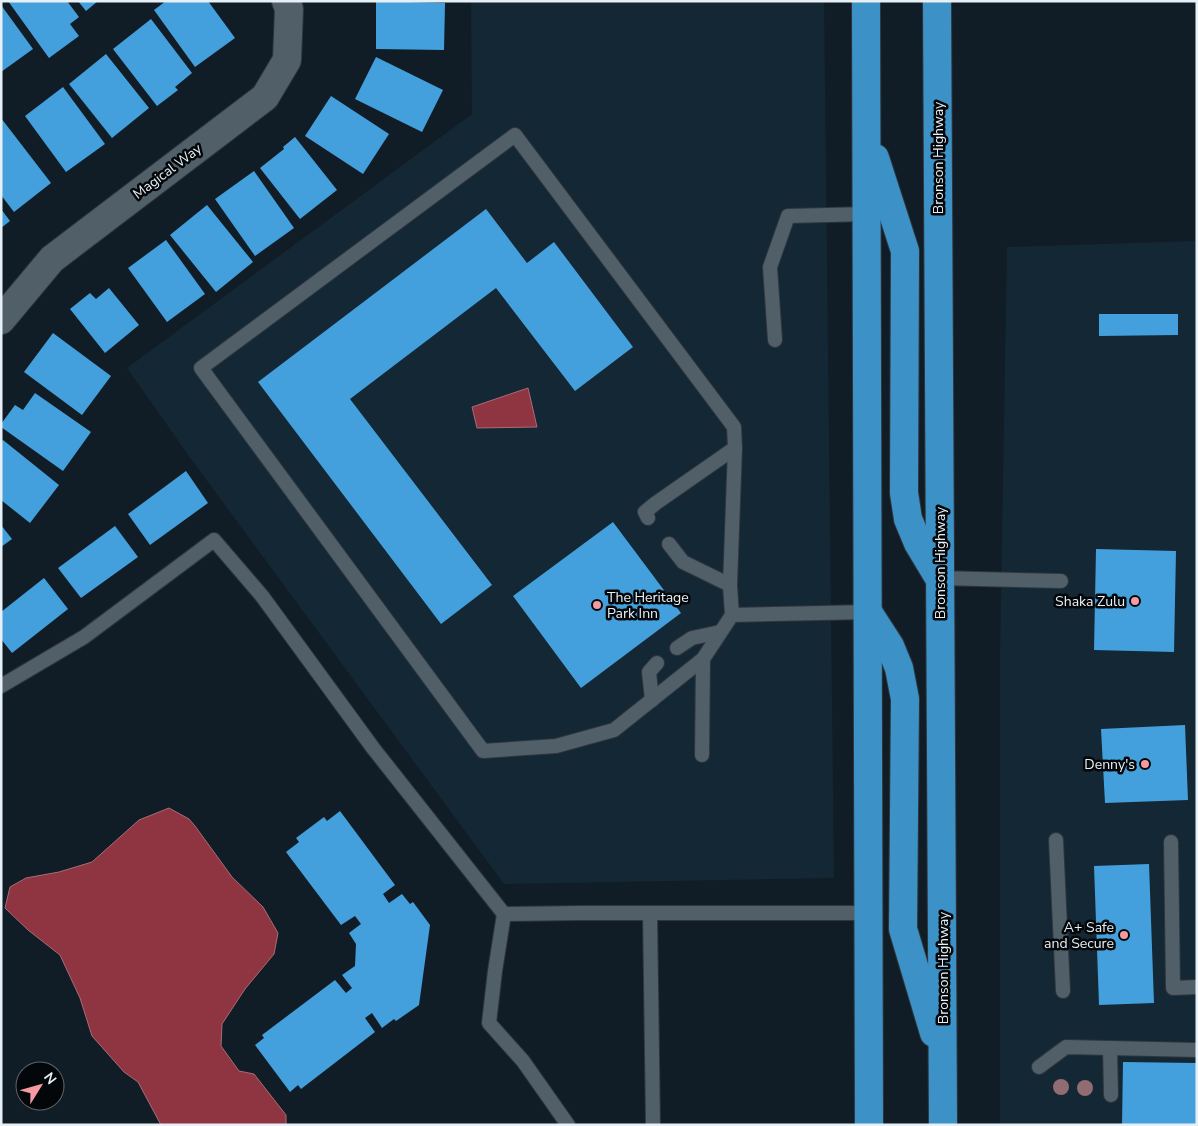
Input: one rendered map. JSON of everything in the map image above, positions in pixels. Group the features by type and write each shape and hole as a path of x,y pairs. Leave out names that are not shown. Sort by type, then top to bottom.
{"highway":[{"path":"866,1 869,1125"},
{"name":"Bronson Highway","path":"937,1 939,578 944,1125"},
{"path":"867,132 905,251 904,493 908,519 918,543 939,578"},
{"path":"868,612 890,646 899,668 905,699 903,929 943,1066"}],"street":[{"name":"Magical Way","path":"1,320 52,259 265,97 287,60 289,9 286,1"}],"lane":[{"path":"515,135 734,427 735,448 730,585 732,615 703,659 614,730 556,746 482,751 201,368 515,135"},
{"path":"774,340 770,267 788,216 867,214"},
{"path":"648,518 645,512 656,503 735,448"},
{"path":"1,686 84,638 214,540 262,596 373,748 504,914 489,1023 523,1061 568,1125"},
{"path":"669,544 683,562 730,585"},
{"path":"939,578 1061,581"},
{"path":"732,615 868,612"},
{"path":"677,648 692,638 720,632"},
{"path":"702,755 703,659"},
{"path":"652,700 649,672 657,663"},
{"path":"1056,840 1063,991"},
{"path":"1171,842 1172,988 1197,987"},
{"path":"650,913 653,1125"},
{"path":"504,914 869,913"},
{"path":"1039,1067 1066,1047 1197,1050"},
{"path":"1110,1048 1111,1095"}],"shaded area":[{"path":"471,1 824,1 834,878 504,884 191,459 127,368 472,114"},
{"path":"1197,241 1197,1125 1000,1125 1000,653 1007,247"},
{"path":"528,388 537,427 477,428 472,407"},
{"path":"169,808 189,819 232,877 263,907 278,933 274,954 245,989 222,1024 221,1046 239,1071 254,1074 286,1115 286,1125 161,1125 138,1082 124,1072 92,1036 80,998 60,955 28,930 5,908 10,887 26,878 59,872 92,862 139,820"}],"building":[{"path":"8,1 67,1 79,17 70,24 79,36 49,58"},
{"path":"78,1 98,1 86,11"},
{"path":"166,1 208,1 235,38 195,67 154,10"},
{"path":"376,1 445,3 444,50 376,49"},
{"path":"1,5 33,49 1,72"},
{"path":"151,19 192,73 175,87 178,90 157,106 113,49"},
{"path":"106,54 149,108 112,138 69,84"},
{"path":"376,57 443,90 422,132 355,99"},
{"path":"63,87 105,144 66,172 25,116"},
{"path":"331,96 389,134 363,174 305,136"},
{"path":"1,118 51,183 14,212 1,195"},
{"path":"295,137 337,190 300,219 260,168 284,149 283,147"},
{"path":"254,171 294,228 255,256 215,199"},
{"path":"207,205 253,262 216,292 170,235"},
{"path":"1,209 10,221 1,228"},
{"path":"486,209 527,263 554,242 633,347 575,391 496,288 350,399 492,585 441,624 258,382"},
{"path":"166,240 205,294 167,322 128,268"},
{"path":"109,288 139,325 105,353 70,309 90,293 96,299"},
{"path":"1099,314 1178,314 1178,335 1099,336"},
{"path":"53,333 111,376 82,415 24,372"},
{"path":"35,393 91,432 63,471 1,427 1,424 15,405 23,410"},
{"path":"3,440 59,485 30,523 1,500 1,442"},
{"path":"186,471 208,503 150,545 128,514"},
{"name":"The Heritage Park Inn","path":"613,522 681,613 581,688 513,596"},
{"path":"1,525 12,539 1,547"},
{"path":"115,526 138,557 81,598 58,568"},
{"name":"Shaka Zulu","path":"1096,549 1176,551 1174,652 1094,650"},
{"path":"44,578 68,609 12,653 1,639 1,612"},
{"name":"Denny's","path":"1185,725 1188,800 1105,803 1101,729"},
{"path":"340,811 395,885 383,894 389,903 402,894 410,904 413,902 430,925 419,1005 382,1028 372,1013 365,1018 375,1032 301,1089 298,1085 290,1092 255,1045 264,1038 262,1035 335,980 346,993 352,988 342,975 355,966 356,944 349,933 361,924 355,916 341,925 286,852 299,842 296,838 324,817 327,821"},
{"name":"A+ Safe and Secure","path":"1149,864 1154,1003 1099,1005 1094,866"},
{"path":"1123,1062 1197,1063 1196,1125 1122,1125"}],"place":[{"name":"Shaka Zulu","path":"1135,601"},
{"name":"The Heritage Park Inn","path":"597,605"},
{"name":"Denny's","path":"1145,764"},
{"name":"A+ Safe and Secure","path":"1124,935"}]}
